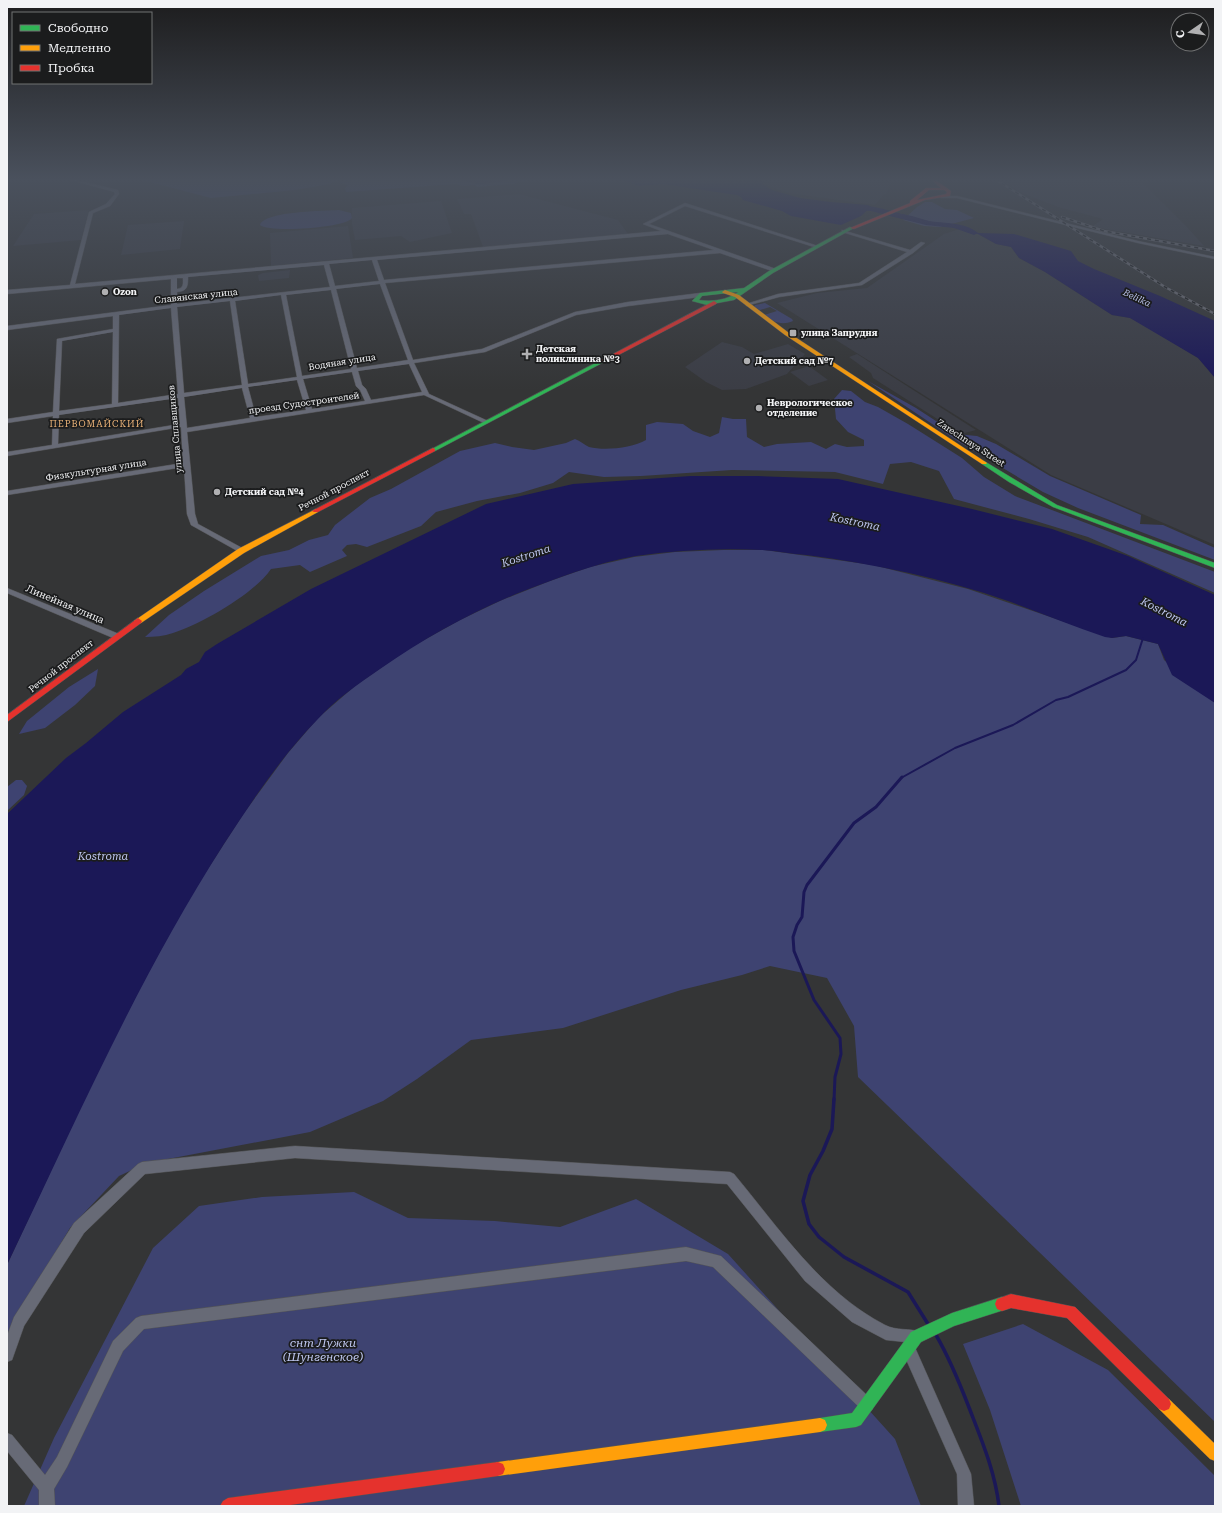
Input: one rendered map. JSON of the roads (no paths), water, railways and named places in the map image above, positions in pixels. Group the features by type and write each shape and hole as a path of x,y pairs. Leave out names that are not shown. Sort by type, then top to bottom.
{"street":[{"path":"72,286 83,250"},
{"path":"7,292 477,250"},
{"path":"718,250 774,270"},
{"path":"698,300 737,296 774,270 810,250"},
{"path":"903,250 911,252"},
{"path":"726,297 750,306 778,296 860,284 914,250"},
{"path":"1175,250 1215,258"},
{"name":"Славянская улица","path":"7,328 116,313 333,287 722,251"},
{"path":"374,259 411,362 427,393 486,422"},
{"path":"326,263 354,370 359,386 363,389 369,402"},
{"path":"173,291 182,290 185,287 186,276"},
{"name":"улица Сплавщиков","path":"174,277 174,306 191,514 194,525 241,551"},
{"path":"698,300 714,303 744,290"},
{"path":"283,293 300,379 310,411"},
{"name":"Zarechnaya Street","path":"737,296 835,366 992,469 1049,502 1215,566"},
{"name":"Водяная улица","path":"7,421 483,351 575,314 628,304 674,298 698,300"},
{"path":"232,300 245,387 253,419"},
{"path":"692,313 697,308 698,300"},
{"name":"Речной проспект","path":"7,719 116,636 241,551 692,313 714,303"},
{"path":"116,313 116,405"},
{"path":"55,446 59,340 116,330"},
{"name":"проезд Судостроителей","path":"7,454 184,427 253,419 427,393"},
{"name":"Физкультурная улица","path":"7,493 188,464"},
{"name":"Линейная улица","path":"7,590 116,636"},
{"path":"7,1355 19,1322 79,1228 142,1168 296,1152 730,1178 810,1276 857,1317 886,1333 912,1342 964,1474 966,1506"},
{"path":"47,1506 46,1487 62,1462 118,1346 140,1323 686,1254 716,1261 867,1405"},
{"path":"228,1506 856,1420 912,1342 952,1320 1011,1301 1070,1312 1215,1454"},
{"path":"7,1440 46,1487"}],"water":[{"name":"Belilka","path":"1013,250 1066,250 1071,251 1078,261 1094,269 1160,296 1215,321 1215,378 1198,358 1130,318 1112,315 1045,272 1019,258"},
{"name":"Kostroma","path":"691,476 757,476 838,479 972,509 1052,529 1128,556 1215,595 1215,703 1172,675 1158,644 1126,636 1112,638 1105,637 1008,601 959,585 883,567 806,555 762,550 730,549 683,551 636,556 575,572 498,602 429,637 363,680 331,706 304,734 268,780 224,844 163,946 83,1105 7,1265 7,814 66,758 123,712 181,675 186,669 199,662 205,652 217,644 311,589 486,504 573,484"}],"waterway":[{"path":"901,778 955,748 1013,725 1056,700 1068,697 1126,670 1136,660 1143,638"},
{"path":"834,1100 835,1077 841,1054 840,1038 814,1000 794,951 793,937 797,925 802,917 804,892 807,885 854,823 876,807 901,778"},
{"path":"834,1099 832,1129 823,1151 810,1175 803,1201 809,1224 819,1237 844,1257 908,1292 928,1324"},
{"path":"936,1335 946,1353 983,1445 991,1469 999,1506"}],"railway":[{"path":"1106,250 1165,287 1215,314"},
{"path":"1207,250 1215,251"}],"place":[{"name":"Ozon","path":"105,292"},
{"name":"улица Запрудня","path":"793,333"},
{"name":"Детская поликлиника №3","path":"527,354"},
{"name":"Детский сад №7","path":"747,361"},
{"name":"Неврологическое отделение","path":"759,408"},
{"name":"Детский сад №4","path":"217,492"}],"district":[{"name":"ПЕРВОМАЙСКИЙ","path":"97,424"}],"park label":[{"name":"снт Лужки (Шунгенское)","path":"323,1350"}]}
